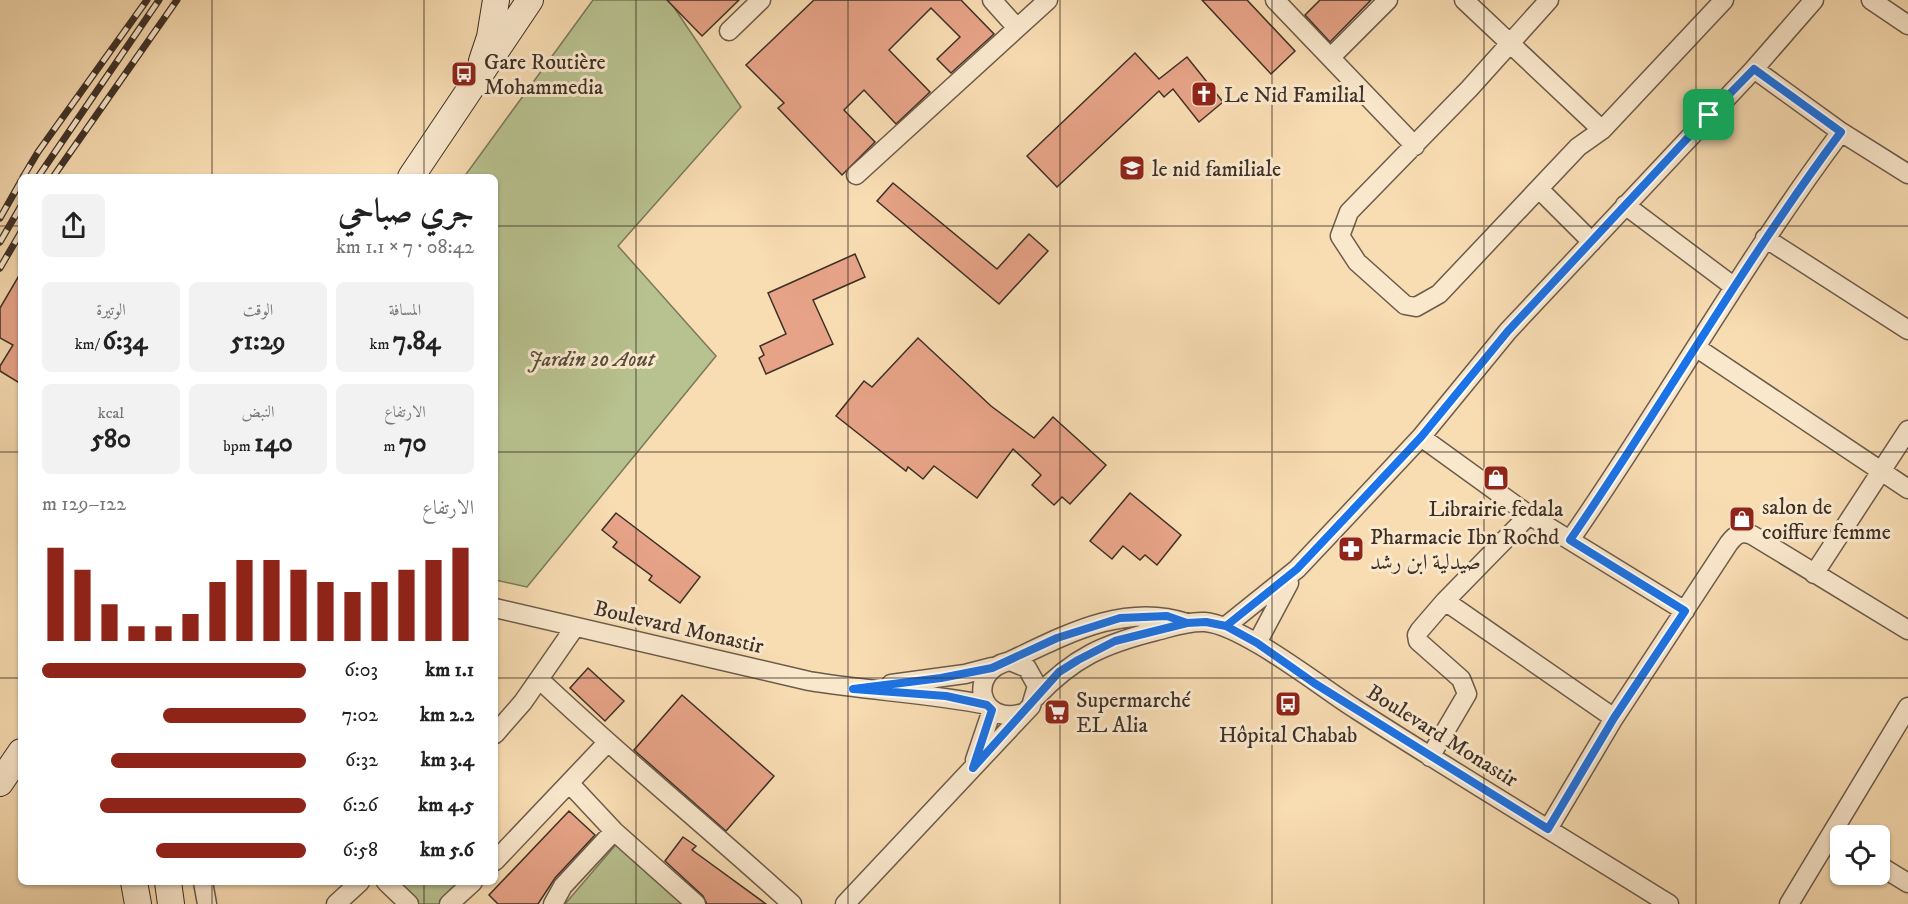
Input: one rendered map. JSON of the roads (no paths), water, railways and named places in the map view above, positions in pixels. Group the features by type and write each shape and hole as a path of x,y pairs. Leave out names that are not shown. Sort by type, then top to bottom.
{"street":[{"path":"477,75 490,37 496,0"},
{"path":"413,174 477,75 501,46 530,0"},
{"path":"729,31 760,0"},
{"path":"992,0 1017,28"},
{"path":"856,175 1048,0"},
{"path":"1275,0 1414,146"},
{"path":"1331,57 1388,0"},
{"path":"1464,0 1509,45 1602,130"},
{"path":"1549,0 1414,146 1349,212 1340,236 1356,262 1406,305 1416,307 1439,294 1578,147 1602,130 1724,0"},
{"path":"1226,626 1297,569 1421,437 1508,331 1754,69 1814,0"},
{"path":"1871,0 1908,25"},
{"path":"1754,69 1841,132 1908,174"},
{"path":"1570,540 1697,348 1733,286 1841,132"},
{"path":"1540,189 1592,242"},
{"path":"1625,205 1733,286"},
{"path":"1765,238 1908,330"},
{"path":"1697,348 1908,489"},
{"path":"1814,574 1908,430"},
{"path":"1421,437 1529,515 1685,611"},
{"path":"1430,757 1467,694 1461,679 1418,641 1417,635 1445,601 1529,515"},
{"path":"1548,829 1614,718 1729,543 1743,532 1908,630"},
{"path":"1257,643 1297,569"},
{"path":"1445,601 1614,718"},
{"name":"Boulevard Monastir","path":"498,609 853,689 946,696 990,708"},
{"name":"Boulevard Monastir","path":"1010,661 1057,638 1120,618 1167,616 1187,623"},
{"name":"Boulevard Monastir","path":"1036,697 1059,672 1095,650 1115,641 1187,623 1206,622 1226,626 1257,643 1430,757 1669,904"},
{"path":"498,730 539,680 575,627"},
{"path":"847,903 973,768 1036,697 1034,676 1027,668 1010,661 992,668 984,677 982,690 990,708 973,768"},
{"name":"Boulevard Monastir","path":"853,689 941,678 992,668"},
{"path":"539,680 607,743 718,835 792,904"},
{"path":"1844,825 1908,707"},
{"path":"990,708 1012,716 1023,713"},
{"path":"498,858 607,743"},
{"path":"0,783 18,756"},
{"path":"570,784 615,831 696,904"},
{"path":"553,904 563,886 615,831"},
{"path":"1789,904 1830,848"},
{"path":"1890,872 1908,883"},
{"path":"135,885 138,904"},
{"path":"168,885 171,904"},
{"path":"203,885 207,904"},
{"path":"336,904 357,885"},
{"path":"389,885 409,904"},
{"path":"449,904 470,885"}],"railway":[{"path":"25,174 38,152 147,0"},
{"path":"40,174 159,0"},
{"path":"55,174 177,0"},
{"path":"0,218 18,186"},
{"path":"0,242 18,211"},
{"path":"0,268 18,237"}],"place":[{"name":"Gare Routière Mohammedia","path":"464,74"},
{"name":"Le Nid Familial","path":"1204,94"},
{"name":"le nid familiale","path":"1132,168"},
{"name":"Librairie fedala","path":"1496,478"},
{"name":"salon de coiffure femme","path":"1742,519"},
{"name":"Pharmacie Ibn Rochd صيدلية ابن رشد","path":"1351,549"},
{"name":"Hôpital Chabab","path":"1288,704"},
{"name":"Supermarché EL Alia","path":"1057,712"}],"park label":[{"name":"Jardin 20 Aout","path":"591,358"}]}
